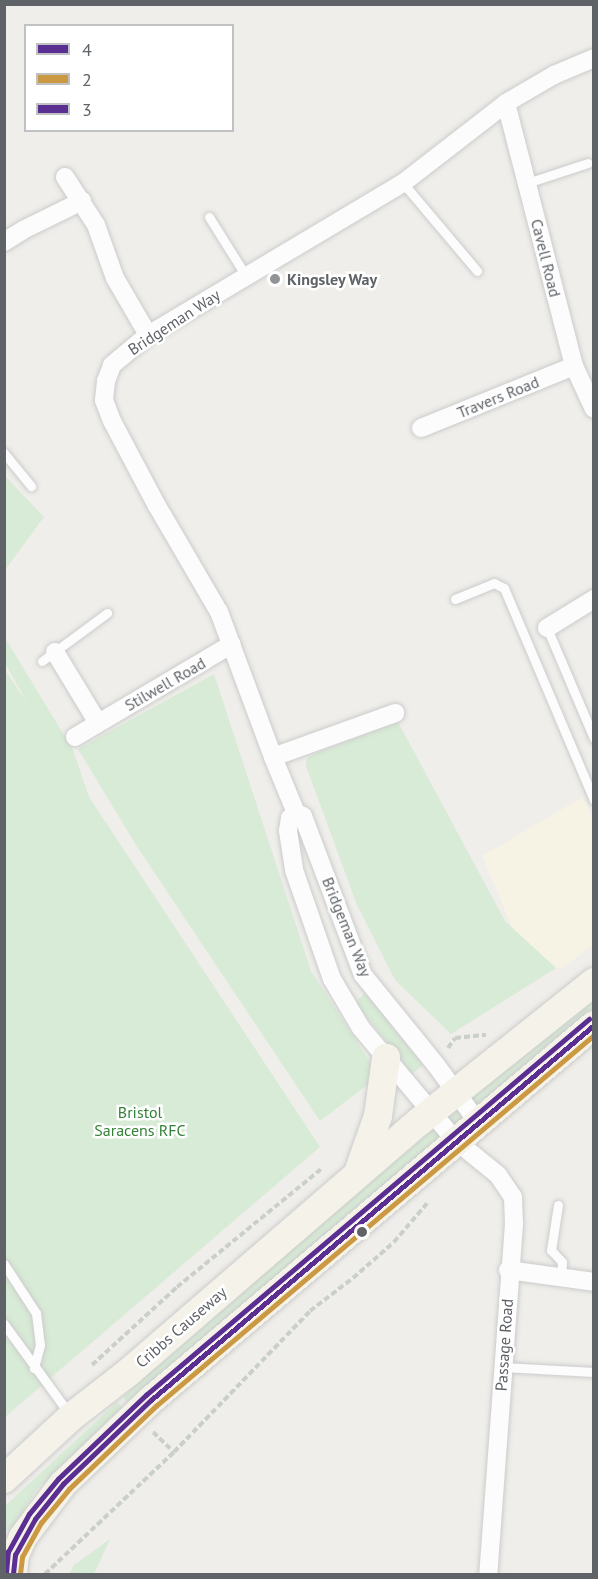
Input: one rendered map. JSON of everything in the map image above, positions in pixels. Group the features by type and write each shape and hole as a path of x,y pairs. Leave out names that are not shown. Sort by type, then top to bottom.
{"main road":[{"name":"Cribbs Causeway","path":"4,1479 71,1417 130,1371 456,1091 594,982"},
{"path":"10,1568 23,1537 63,1484 151,1400 477,1121 594,1025"},
{"name":"Cribbs Causeway","path":"357,1175 378,1116 387,1058"}],"street":[{"name":"Bridgeman Way","path":"477,1121 456,1091 363,975 303,816 296,813 273,757 219,612 157,506 112,421 104,400 106,381 112,365 148,335 403,183 506,103 554,75 594,58"},
{"name":"Cavell Road","path":"506,103 574,366 594,409"},
{"path":"65,177 96,225 110,280 148,335"},
{"path":"4,242 22,230 82,201"},
{"name":"Travers Road","path":"421,428 574,366"},
{"path":"547,628 594,599"},
{"name":"Stilwell Road","path":"75,737 232,644"},
{"path":"48,656 98,723"},
{"path":"273,757 395,713"},
{"name":"Bridgeman Way","path":"296,813 290,818 288,831 294,870 332,979 361,1028 432,1112"},
{"name":"Passage Road","path":"432,1112 455,1140 498,1175 513,1197 514,1224 508,1270 488,1575"},
{"path":"508,1270 594,1282"}],"lane":[{"path":"527,183 588,163"},
{"path":"403,183 477,271"},
{"path":"209,217 246,276"},
{"path":"4,453 31,486"},
{"path":"455,599 494,583 504,588 594,800"},
{"path":"48,656 107,613"},
{"path":"547,628 594,738"},
{"path":"558,1205 551,1250 562,1262 561,1277"},
{"path":"4,1264 36,1313 40,1346 34,1368"},
{"path":"4,1324 71,1417"},
{"path":"503,1367 594,1372"}],"path":[{"path":"435,1065 455,1038 470,1038 492,1032"},
{"path":"87,1370 177,1287 327,1164"},
{"path":"46,1572 174,1452 305,1316 394,1242 431,1198"}],"shaded area":[{"path":"583,797 593,820 593,945 563,968 556,968 513,929 482,856"}],"green space":[{"path":"5,476 44,517 4,570"},
{"name":"Bristol Saracens RFC","path":"4,636 73,750 89,797 320,1147 5,1417 5,670 28,704 5,663"},
{"path":"214,674 311,971 379,1076 320,1121 136,845 78,749"},
{"path":"398,722 505,921 556,968 451,1034 395,980 357,905 306,766 307,758 316,753"},
{"path":"365,993 423,1065 412,1074 355,1002"},
{"path":"593,997 593,1012 233,1312 130,1405 123,1397 226,1302"},
{"path":"117,1402 124,1410 36,1490 10,1533 5,1529 5,1506"},
{"path":"110,1539 94,1574 69,1574 74,1565"}],"transit line":[{"name":"3","path":"6,1573 8,1552 29,1514 58,1479 146,1395 589,1019"},
{"name":"4","path":"13,1574 15,1555 35,1519 63,1484 151,1400 594,1025"},
{"name":"2","path":"20,1574 22,1557 41,1523 69,1489 156,1406 594,1035"}],"place":[{"name":"Kingsley Way","path":"275,279"}]}
